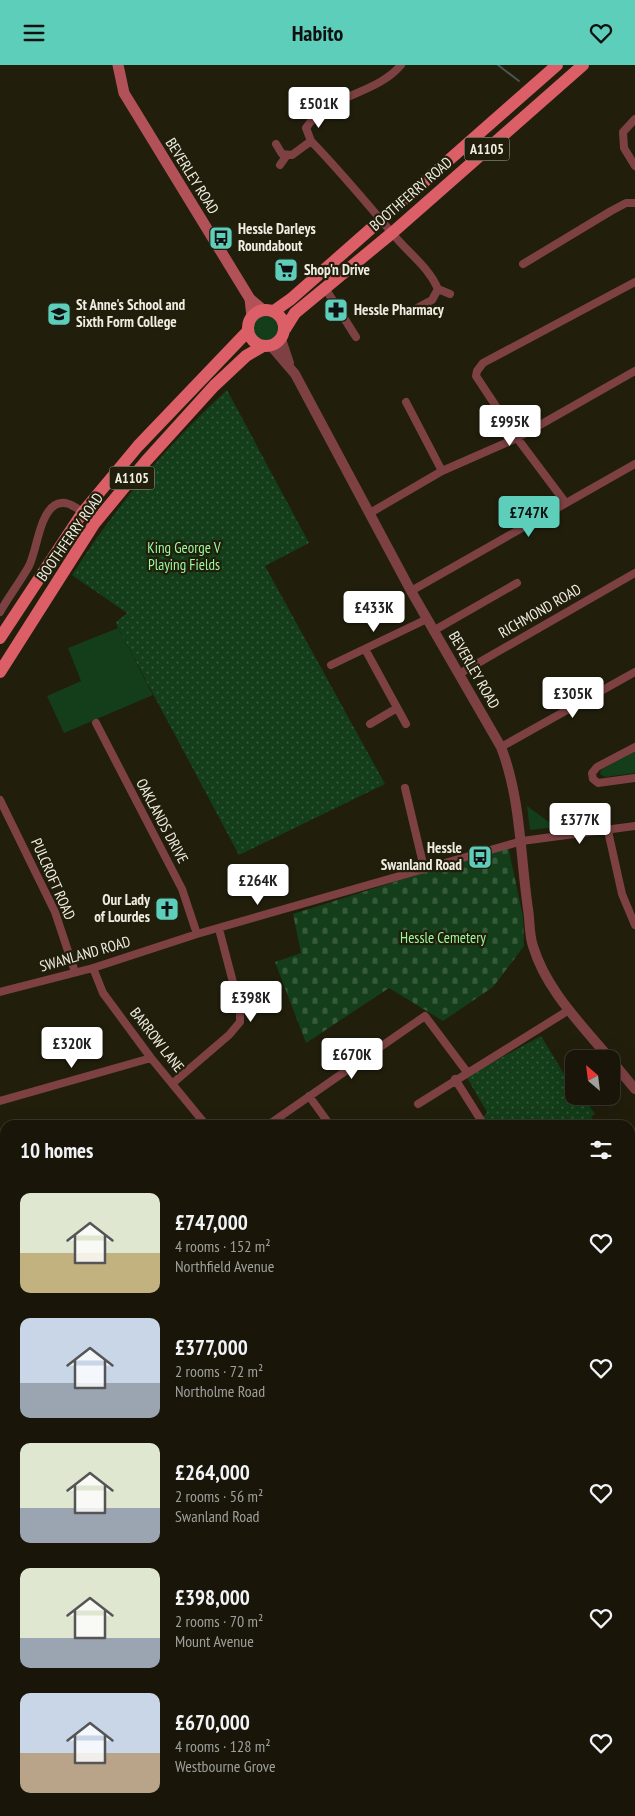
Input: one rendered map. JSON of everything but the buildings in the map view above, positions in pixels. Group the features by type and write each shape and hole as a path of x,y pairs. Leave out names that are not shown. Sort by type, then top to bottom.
{"main road":[{"name":"BEVERLEY ROAD","path":"118,65 124,93 250,299 263,313"},
{"name":"BOOTHFERRY ROAD","path":"263,313 291,299 557,65"},
{"name":"BOOTHFERRY ROAD","path":"0,672 94,524 146,461 214,386 246,356 275,340 295,313 392,233 583,65"},
{"path":"263,313 282,319 275,340 254,341 248,331 263,313"},
{"name":"BOOTHFERRY ROAD","path":"0,638 84,513 138,446 248,331"}],"street":[{"path":"401,65 386,80 347,97 313,118 306,128 311,141 382,218 392,233 425,267 438,289 450,294"},
{"path":"635,119 623,132 624,148 635,166"},
{"path":"276,144 282,153 292,155 311,141"},
{"path":"280,165 286,155"},
{"path":"523,264 611,211 626,203 635,203"},
{"path":"565,502 517,438 476,376 477,371 483,363 635,282"},
{"path":"325,288 356,337"},
{"path":"417,308 432,300 438,289"},
{"name":"BEVERLEY ROAD","path":"275,340 433,631 501,747 511,772 522,841 532,945 541,967 569,1009 601,1050"},
{"path":"370,513 442,471 517,438 635,371"},
{"path":"406,403 442,471"},
{"path":"411,591 635,463"},
{"path":"0,612 29,565 42,526 50,509 57,504 69,504 84,513"},
{"name":"RICHMOND ROAD","path":"459,674 635,573"},
{"path":"433,631 517,583"},
{"path":"331,665 427,619"},
{"path":"364,649 406,724"},
{"path":"501,747 635,671"},
{"path":"370,724 397,708"},
{"name":"OAKLANDS DRIVE","path":"96,723 182,889 197,934"},
{"path":"635,747 597,767 592,773 593,779 598,783 635,779"},
{"path":"405,788 424,868"},
{"name":"PULCROFT ROAD","path":"0,800 55,912 75,972"},
{"name":"SWANLAND ROAD","path":"0,992 93,968 197,934 522,841 635,826"},
{"path":"608,831 622,894 635,925"},
{"path":"173,1083 229,1035 240,1021 240,1009 219,929"},
{"name":"BARROW LANE","path":"93,968 103,993 151,1058 202,1120"},
{"path":"418,1104 467,1071 569,1009"},
{"path":"275,1120 425,1016 467,1071"},
{"path":"0,1101 151,1058"},
{"name":"BEVERLEY ROAD","path":"620,1073 635,1089"},
{"path":"455,1079 481,1120"},
{"path":"309,1096 326,1120"}],"green space":[{"path":"266,316 275,320 279,329 275,338 266,342 257,338 253,329 257,320"},
{"name":"King George V Playing Fields","path":"227,390 309,543 265,566 385,784 239,855 118,628 116,622 127,613 72,575 124,501 163,454"},
{"path":"118,628 153,695 64,733 47,696 81,681 68,648"},
{"path":"635,751 635,773 605,777 600,774 601,770"},
{"path":"527,806 556,827 530,830"},
{"name":"Hessle Cemetery","path":"508,846 523,917 524,946 493,987 443,1021 389,988 306,1043 275,962 301,953 293,914"},
{"path":"541,1036 565,1075 565,1105 589,1105 595,1114 591,1117 592,1120 485,1120 483,1117 487,1112 467,1078 469,1075"}],"waterway":[{"path":"498,65 519,81"}],"place":[{"name":"Hessle Darleys Roundabout","path":"221,238"},
{"name":"Shop'n Drive","path":"286,270"},
{"name":"Hessle Pharmacy","path":"336,310"},
{"name":"St Anne's School and Sixth Form College","path":"59,314"},
{"name":"Hessle Swanland Road","path":"480,857"},
{"name":"Our Lady of Lourdes","path":"167,909"}]}
